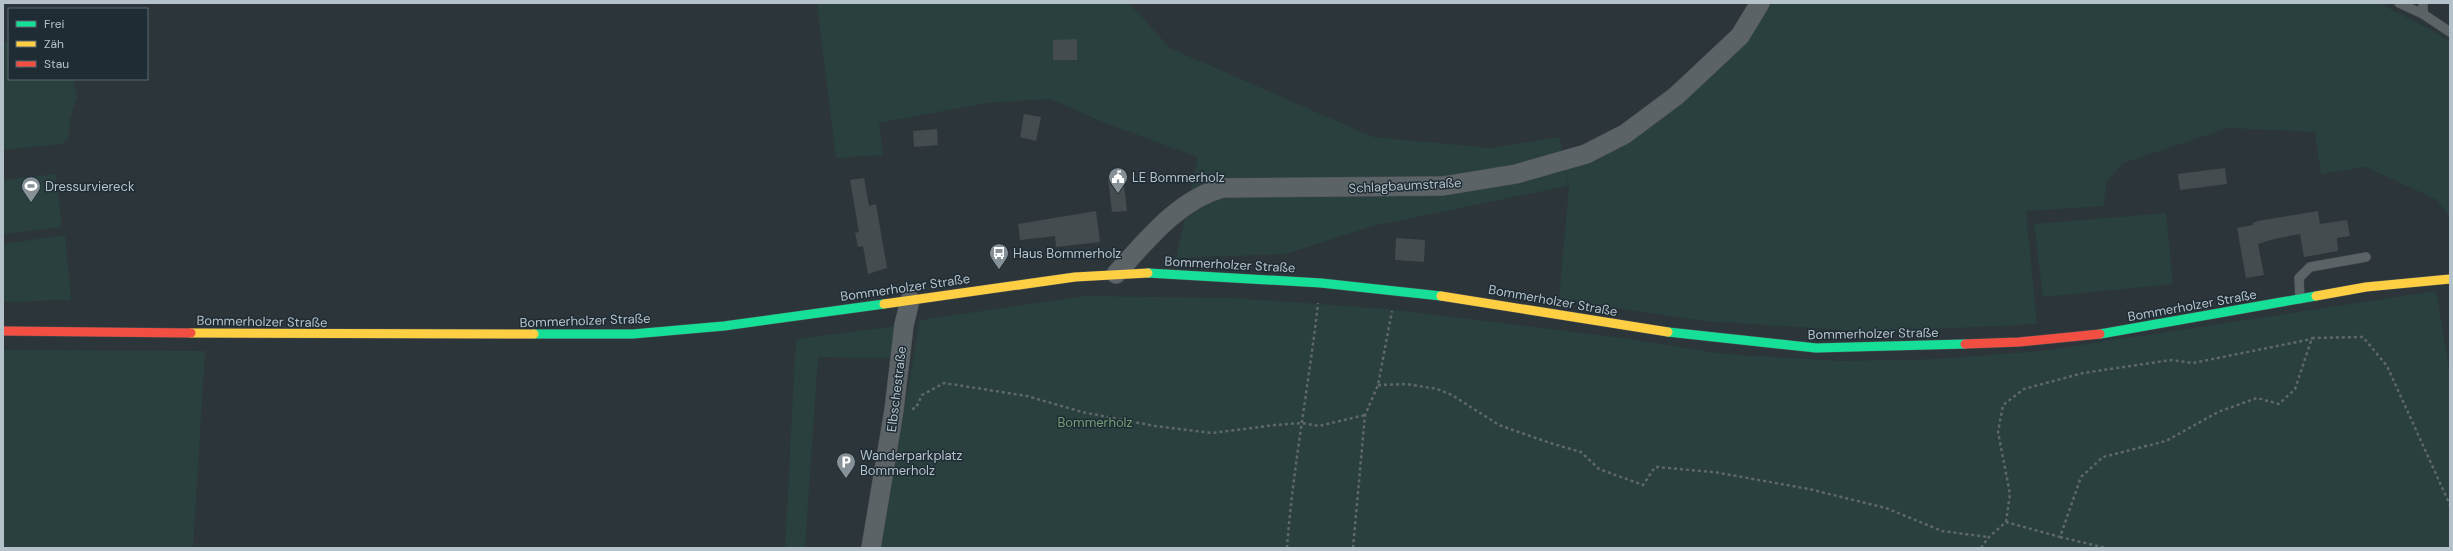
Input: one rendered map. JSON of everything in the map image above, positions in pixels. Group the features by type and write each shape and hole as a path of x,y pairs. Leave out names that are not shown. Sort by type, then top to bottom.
{"main road":[{"name":"Bommerholzer Straße","path":"3,331 309,335 633,334 724,326 1006,286 1116,274 1219,275 1321,283 1522,307 1684,335 1816,348 2019,342 2119,332 2366,287 2450,279"}],"street":[{"name":"Schlagbaumstraße","path":"1116,274 1183,206 1203,193 1216,190 1443,186 1516,174 1586,154 1625,134 1676,96 1740,36 1760,3"},
{"name":"Elbschestraße","path":"871,548 894,410 904,325 910,300"}],"lane":[{"path":"2399,3 2423,14 2450,32"},
{"path":"2423,3 2423,14"},
{"path":"2300,299 2299,278 2310,267 2366,257"}],"path":[{"path":"1287,548 1321,283"},
{"path":"1353,548 1365,415 1378,385 1396,291"},
{"path":"1980,548 1988,537 2006,522 2010,494 1998,432 2003,405 2024,389 2083,373 2171,360 2193,363 2312,338 2363,337 2387,366 2450,505"},
{"path":"2060,537 2081,478 2104,457 2166,441 2218,412 2257,398 2280,404 2295,389 2312,338"},
{"path":"894,410 916,408 922,395 944,383 1027,396 1082,412 1155,426 1212,433 1302,423 1319,426 1365,415"},
{"path":"1378,385 1407,384 1437,389 1452,395 1499,425 1550,444 1581,452 1600,469 1643,485 1655,467 1714,472 1809,489 1886,508 1942,531 1988,537"},
{"path":"2006,522 2106,548"}],"green space":[{"path":"817,3 1129,3 1170,48 1373,137 1491,148 1560,137 1568,186 1373,226 1286,254 1176,258 1198,157 1105,123 1050,99 987,103 879,123 883,155 836,158"},
{"path":"1764,3 2379,3 2437,33 2450,42 2450,218 2437,200 2366,167 2321,174 2315,132 2228,128 2123,163 2106,183 2104,206 2026,211 2037,324 1872,332 1704,321 1559,300 1569,186 1565,166 1600,155"},
{"path":"3,42 8,42 8,80 73,80 77,97 70,119 68,140 61,144 3,150"},
{"name":"Dressurviereck","path":"56,174 62,227 3,234 3,180"},
{"path":"2166,213 2173,284 2043,297 2034,224"},
{"path":"65,235 71,300 3,302 3,244"},
{"name":"Bommerholz","path":"2436,291 2450,373 2450,548 880,548 920,320 1086,296 1234,298 1387,309 1623,338 1725,354 1840,361 1939,359 2041,351"},
{"path":"904,325 900,358 818,357 805,548 785,548 796,339"},
{"path":"3,350 205,351 193,548 3,548"}],"building":[{"path":"1077,39 1077,60 1053,60 1053,40"},
{"path":"1024,114 1041,117 1036,141 1020,137"},
{"path":"937,129 938,145 914,147 913,131"},
{"path":"2225,168 2227,184 2180,190 2178,174"},
{"name":"LE Bommerholz","path":"1123,177 1127,211 1112,212 1108,178"},
{"path":"864,178 869,206 876,204 887,268 868,274 863,246 858,247 855,233 859,232 850,180"},
{"path":"1096,211 1100,242 1056,247 1055,236 1020,240 1018,224"},
{"path":"2318,211 2320,224 2347,220 2350,236 2337,238 2338,251 2304,257 2300,234 2274,239 2258,244 2264,275 2246,278 2237,228 2253,225 2253,223 2258,221"},
{"path":"1396,238 1425,240 1424,262 1395,260"}],"traffic: fast":[{"path":"1148,273 1321,283 1441,296"},
{"path":"2100,334 2316,296"},
{"path":"534,334 633,334 724,326 884,304"},
{"path":"1668,332 1816,348 1965,344"}],"traffic: slow":[{"path":"884,304 1075,277 1148,273"},
{"path":"2316,296 2366,287 2450,279"},
{"path":"1441,296 1668,332"},
{"path":"191,333 534,334"}],"traffic: jam":[{"path":"3,331 191,333"},
{"path":"1965,344 2019,342 2100,334"}],"place":[{"name":"LE Bommerholz","path":"1118,194"},
{"name":"Dressurviereck","path":"31,203"},
{"name":"Haus Bommerholz","path":"999,270"},
{"name":"Wanderparkplatz Bommerholz","path":"846,479"}]}
